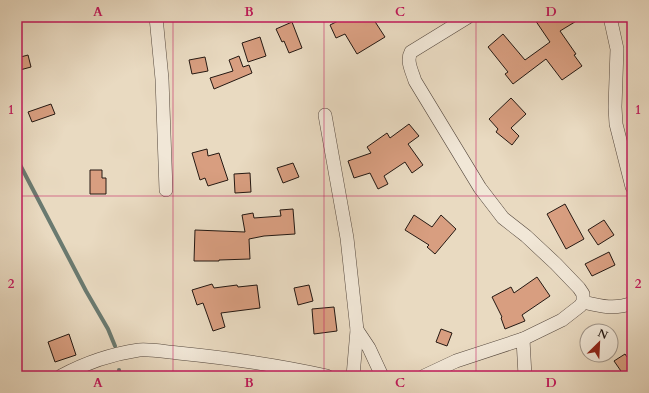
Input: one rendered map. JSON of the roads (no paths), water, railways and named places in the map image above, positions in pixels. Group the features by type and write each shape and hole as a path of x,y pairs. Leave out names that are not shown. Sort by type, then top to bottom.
{"street":[{"path":"156,17 162,79 166,190"},
{"path":"424,376 456,361 523,339 562,320 583,302 583,294 579,288 526,236 503,218 480,188 415,81 408,57 411,52 468,17"},
{"path":"610,17 617,49 614,106 616,124 632,187"},
{"path":"326,115 347,238 357,330 353,376"},
{"path":"583,302 615,308 632,303"},
{"path":"357,330 369,348 382,376"},
{"path":"523,339 525,376"},
{"path":"60,376 97,360 140,350 193,355 292,372 326,376"}],"waterway":[{"path":"17,159 86,291 108,329 115,346"},
{"path":"119,370 119,376"}]}
